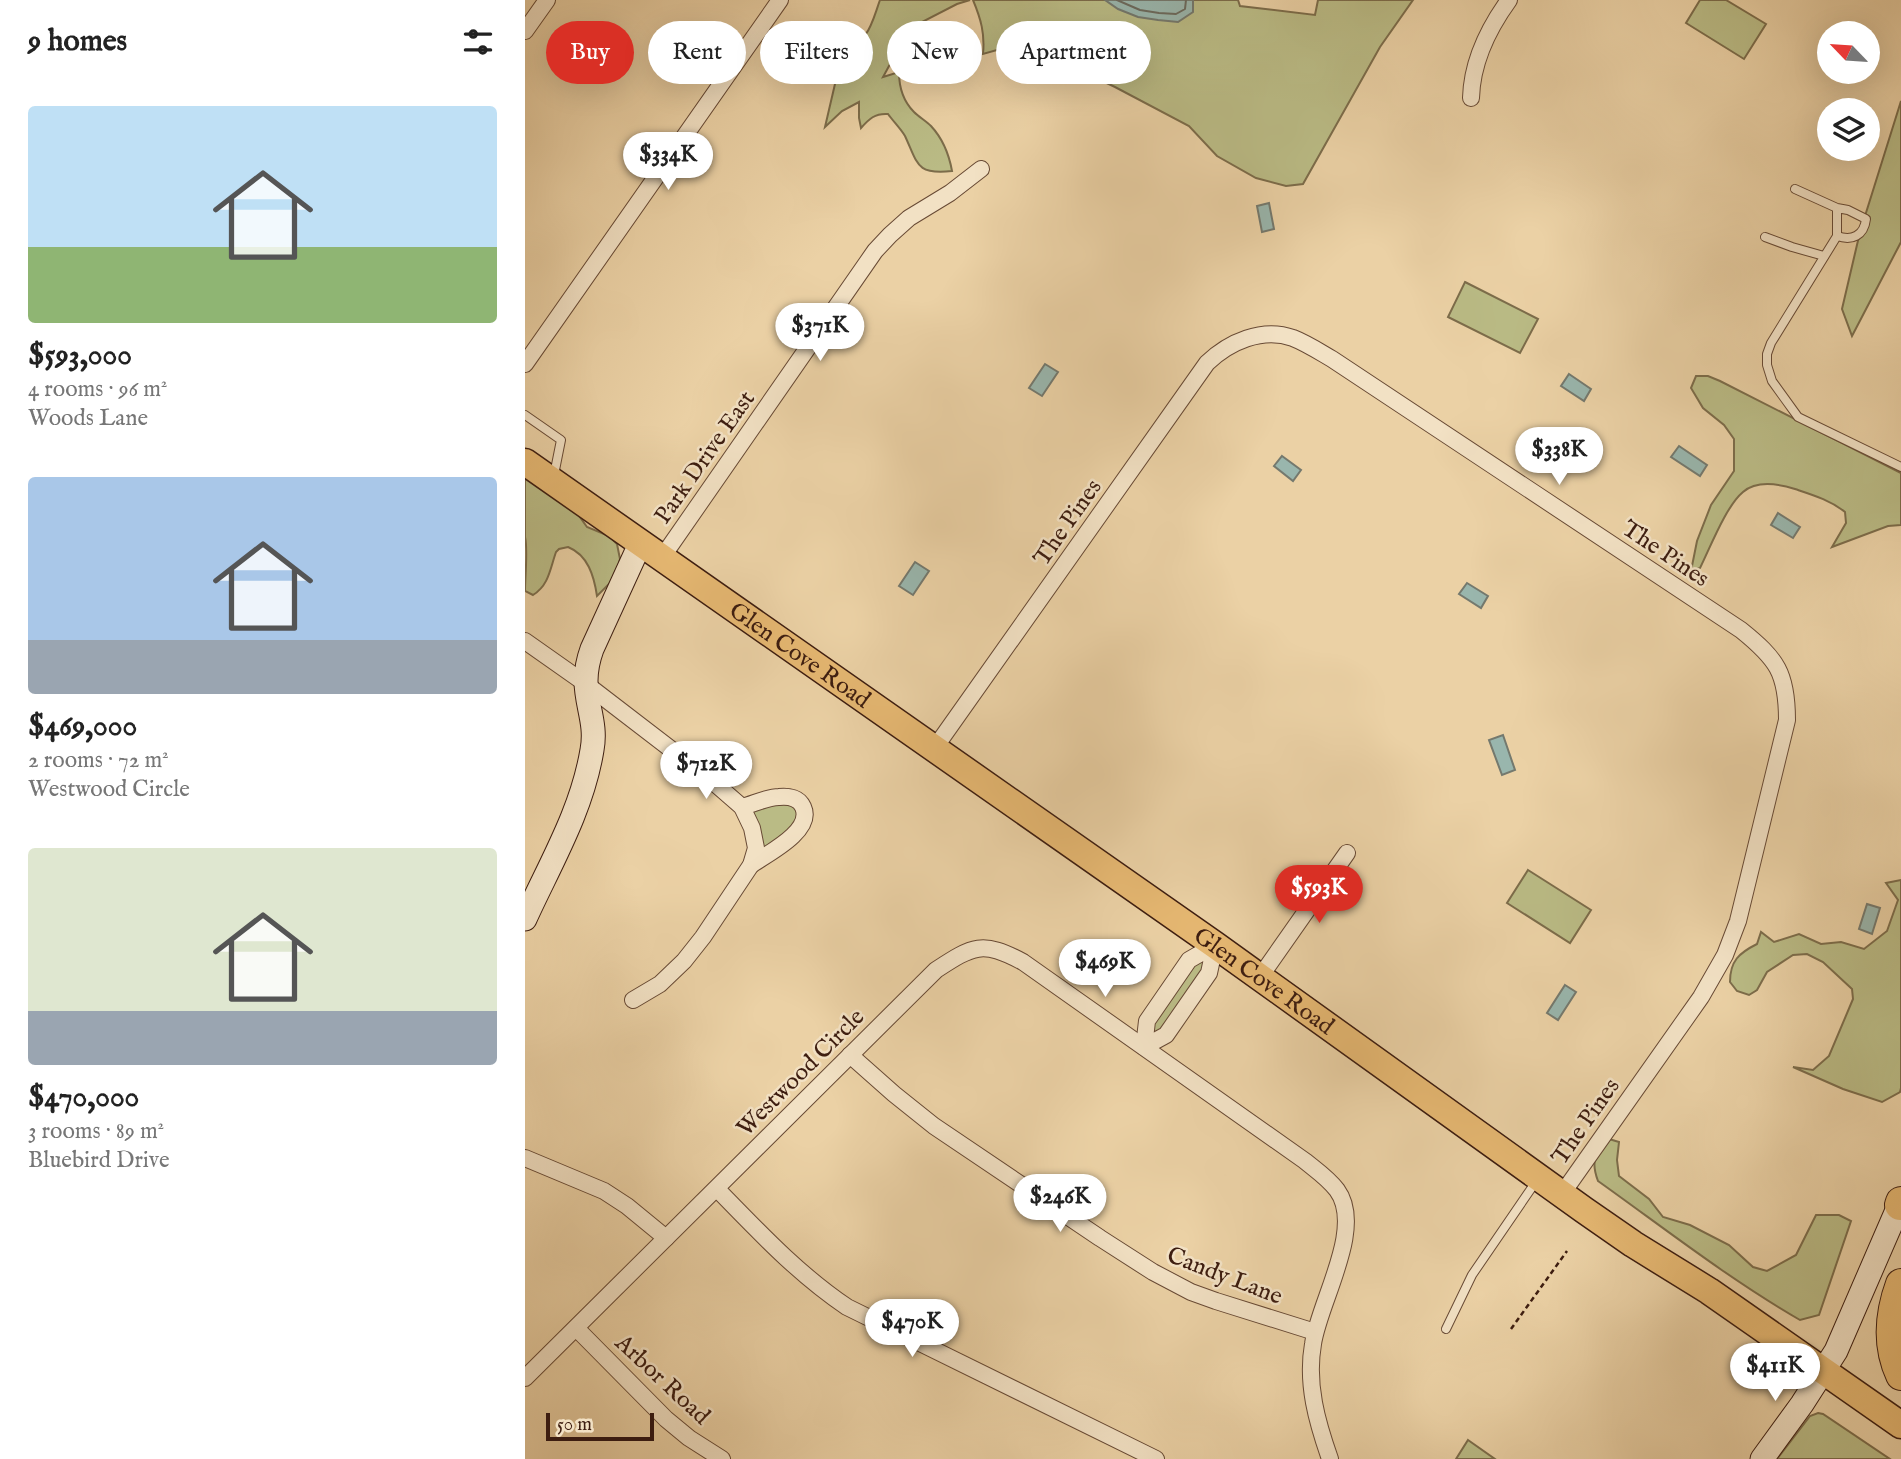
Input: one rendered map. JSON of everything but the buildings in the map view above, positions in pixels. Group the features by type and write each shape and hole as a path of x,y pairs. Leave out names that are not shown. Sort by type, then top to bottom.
{"highway":[{"path":"1901,1284 1891,1329 1894,1358 1901,1375"}],"main road":[{"name":"Glen Cove Road","path":"525,462 1215,945 1633,1244 1709,1291 1901,1425"}],"street":[{"path":"525,31 547,0"},
{"path":"525,364 780,0"},
{"path":"1471,98 1472,79 1485,38 1509,0"},
{"name":"Park Drive East","path":"651,551 875,251 909,218 981,169"},
{"name":"The Pines","path":"934,749 1207,363 1236,342 1252,336 1275,335 1293,338 1332,359 1741,630 1762,646 1780,670 1787,693 1787,720 1738,921 1725,955 1701,997 1562,1194"},
{"path":"525,919 573,818 589,768 594,731 586,684 586,666 592,649 651,551"},
{"path":"525,641 711,780 742,807 755,839 756,848 751,865 684,961 660,984 633,1000"},
{"path":"742,807 776,796 792,797 799,801 804,809 805,817 791,838 751,865"},
{"path":"1260,977 1347,853"},
{"path":"1144,1047 1147,1021 1189,961 1215,945"},
{"path":"1144,1047 1166,1035 1209,973 1215,945"},
{"name":"Westwood Circle","path":"525,1378 936,970 959,955 985,948 1000,950 1023,962 1305,1161 1338,1191 1346,1213 1344,1244 1312,1345 1313,1404 1330,1459"},
{"name":"Candy Lane","path":"850,1055 934,1126 1153,1272 1191,1292 1315,1332"},
{"path":"525,1158 604,1191 666,1238"},
{"path":"717,1189 792,1264 847,1307 1156,1459"},
{"path":"1762,1459 1824,1372 1842,1338 1901,1203"},
{"name":"Arbor Road","path":"576,1328 666,1419 722,1459"}],"lane":[{"path":"1795,190 1866,219 1865,228 1860,234 1846,239 1837,236"},
{"path":"1837,208 1837,236 1771,343 1767,365 1772,381 1798,417 1901,467"},
{"path":"1765,236 1824,256"},
{"path":"525,415 561,440 552,482"},
{"path":"1445,1329 1472,1275 1539,1178"}],"path":[{"path":"1511,1329 1567,1251"}],"green space":[{"path":"880,0 970,0 924,21 887,21 887,70 883,77 887,76 887,84 900,84 910,108 939,136 952,171 931,171 920,166 905,136 888,114 873,117 861,128 859,102 842,111 825,127 835,84 873,84 872,21"},
{"path":"973,0 1238,0 1240,6 1315,15 1318,0 1413,0 1380,47 1303,184 1286,186 1256,178 1217,156 1189,126 1109,84 1151,84 1151,21 996,21 996,50 983,54 982,21"},
{"path":"1700,0 1726,0 1766,24 1744,59 1686,23"},
{"path":"1901,101 1901,242 1852,336 1842,309 1860,232"},
{"path":"1465,282 1538,319 1520,353 1448,317"},
{"path":"1696,376 1708,376 1720,381 1901,473 1901,525 1888,526 1832,547 1846,523 1845,512 1827,501 1795,489 1761,484 1749,488 1737,498 1700,568 1691,571 1697,541 1711,505 1734,471 1734,439 1724,425 1703,408 1691,388"},
{"path":"525,471 572,506 587,527 609,536 617,544 620,559 616,577 597,596 592,574 585,561 568,547 556,552 543,586 533,595 525,591"},
{"path":"792,797 805,817 751,865 753,804"},
{"path":"1528,870 1591,910 1570,943 1507,903"},
{"path":"1901,880 1901,1088 1900,1092 1882,1102 1843,1089 1793,1067 1813,1070 1829,1056 1853,999 1852,989 1823,962 1807,954 1793,955 1767,972 1757,990 1749,995 1737,991 1730,982 1730,975 1737,958 1757,944 1761,932 1774,942 1799,934 1821,944 1841,942 1864,949 1887,931 1898,900 1886,883"},
{"path":"1215,945 1209,973 1166,1035 1144,1047 1147,1021 1189,961"},
{"path":"1609,1139 1619,1142 1619,1176 1649,1199 1663,1217 1690,1225 1729,1245 1753,1267 1767,1271 1796,1255 1816,1215 1839,1215 1851,1221 1819,1315 1800,1320 1697,1253 1598,1181 1596,1159"},
{"path":"1818,1413 1890,1459 1777,1459 1810,1416"},
{"path":"1468,1440 1495,1459 1456,1459"}],"water":[{"path":"1105,0 1193,0 1193,12 1178,22 1158,20 1138,17"},
{"path":"1269,203 1274,229 1262,232 1257,206"},
{"path":"1045,364 1058,372 1042,396 1029,388"},
{"path":"1569,374 1591,389 1584,401 1561,386"},
{"path":"1679,446 1707,465 1700,476 1671,457"},
{"path":"1282,456 1301,470 1293,481 1274,466"},
{"path":"1778,513 1800,527 1793,538 1771,525"},
{"path":"915,562 929,571 913,595 899,586"},
{"path":"1467,583 1488,596 1481,608 1459,594"},
{"path":"1503,735 1515,770 1502,775 1489,740"},
{"path":"1867,904 1880,908 1872,934 1859,929"},
{"path":"1565,985 1576,992 1558,1020 1547,1013"}]}
